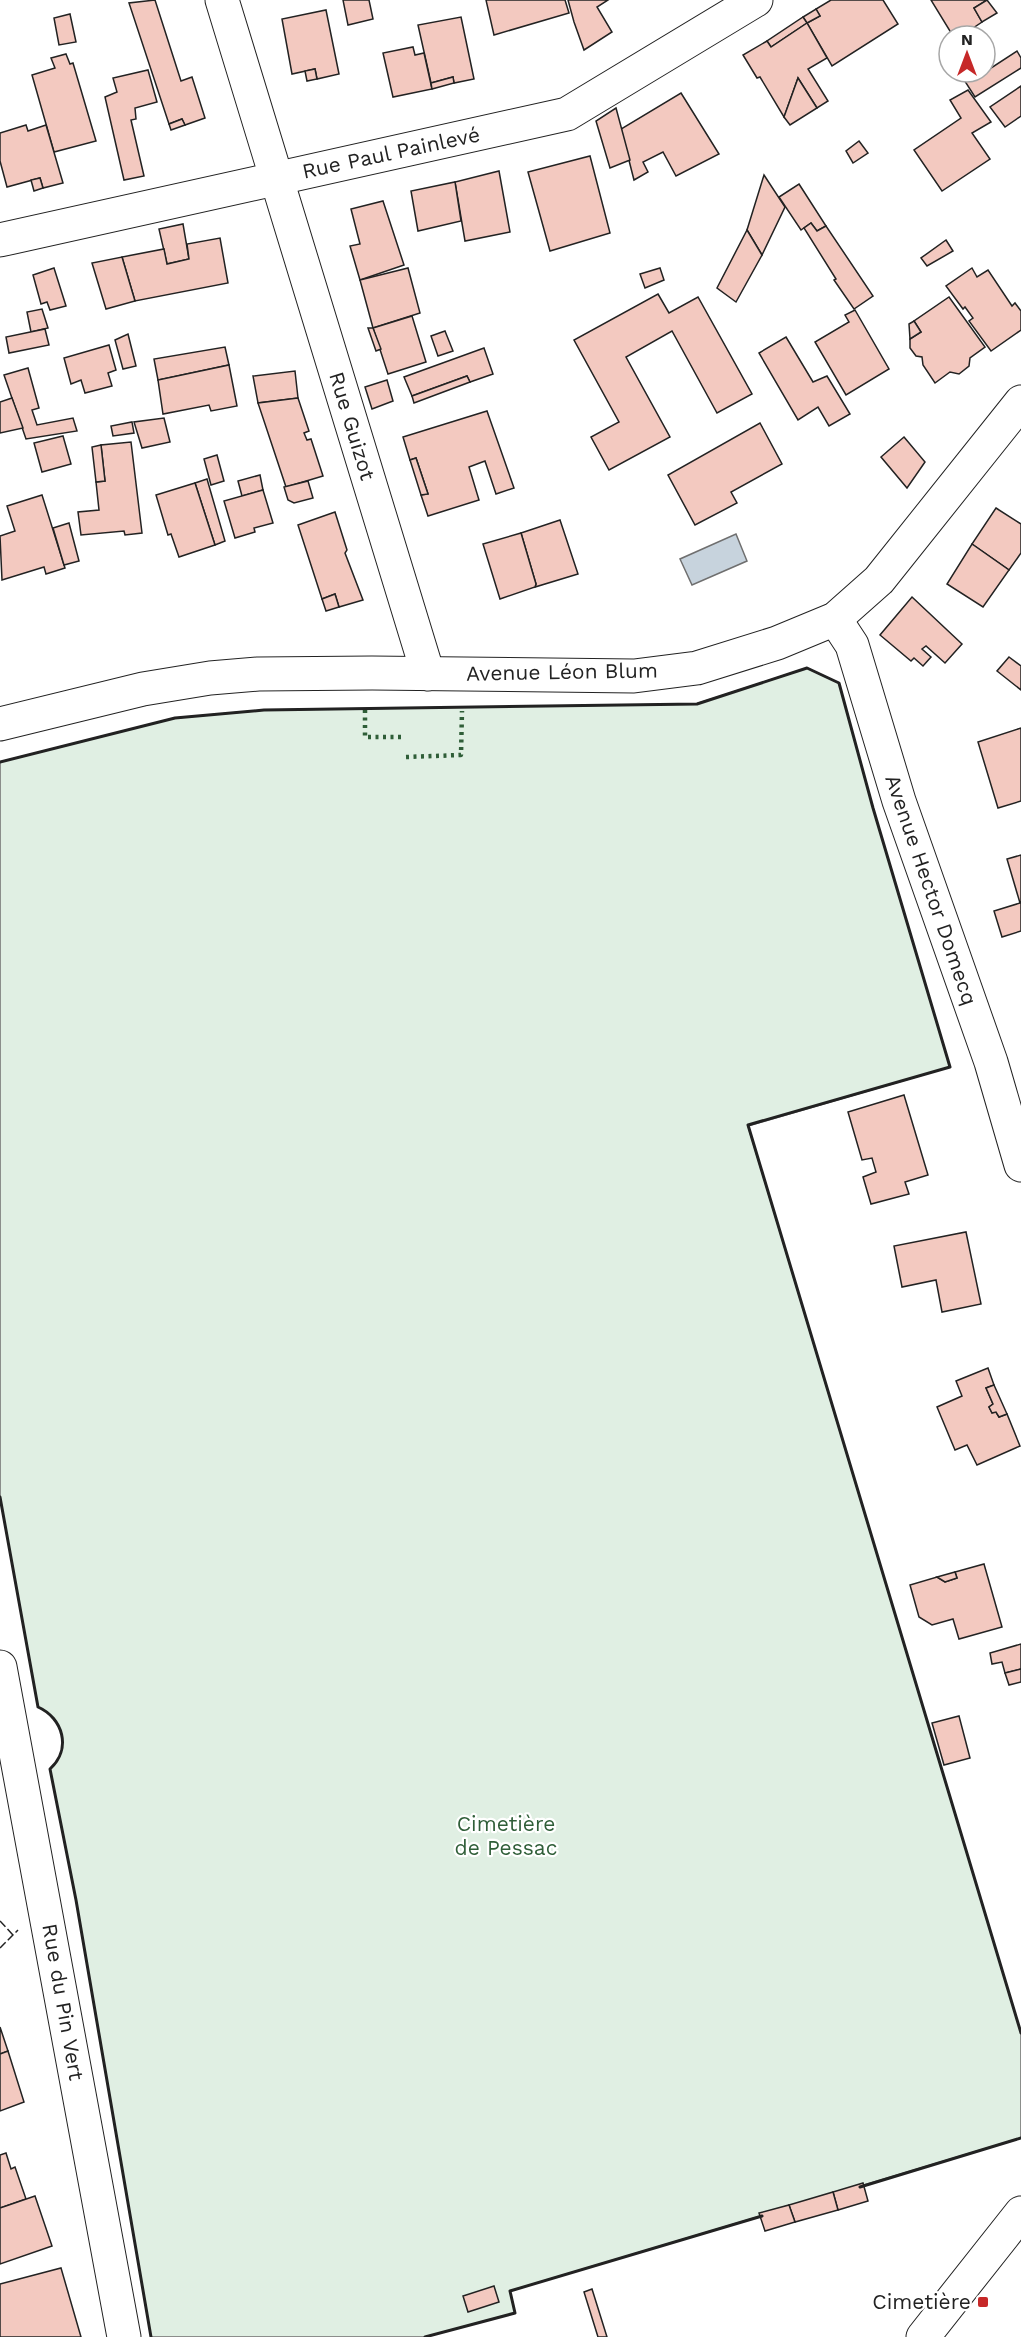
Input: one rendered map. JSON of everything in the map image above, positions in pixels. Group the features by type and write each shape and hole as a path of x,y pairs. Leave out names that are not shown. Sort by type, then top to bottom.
{"street":[{"name":"Rue Guizot","path":"222,0 428,674"},
{"name":"Rue Paul Painlevé","path":"0,240 567,114 756,0"},
{"name":"Avenue Léon Blum","path":"0,724 143,689 210,678 258,674 634,676 696,668 777,643 835,619 879,580 1021,402"},
{"name":"Avenue Hector Domecq","path":"835,619 852,645 899,801 991,1062 1021,1165"},
{"name":"Rue du Pin Vert","path":"0,1667 6,1728 124,2337"},
{"path":"923,2337 1021,2213"}],"green space":[{"name":"Cimetière de Pessac","path":"807,668 839,683 873,808 950,1067 748,1126 1021,2033 1021,2138 510,2291 515,2313 425,2337 151,2337 76,1900 50,1769 61,1752 62,1735 54,1719 38,1707 0,1497 0,762 175,718 264,710 696,704"}],"shaded area":[{"path":"736,534 747,561 692,585 680,559"}],"building":[{"path":"155,0 181,81 192,77 205,118 185,125 182,119 169,124 129,3"},
{"path":"343,0 369,0 373,19 348,25"},
{"path":"486,0 565,0 569,13 494,35"},
{"path":"568,0 608,0 597,7 612,32 584,50"},
{"path":"831,0 883,0 898,24 832,66 807,23 820,16 816,9"},
{"path":"931,0 987,0 974,8 982,22 979,24 946,24"},
{"path":"987,0 997,13 982,22 974,8"},
{"path":"816,9 820,16 807,23 803,17"},
{"path":"326,10 339,74 317,79 315,69 292,74 282,19"},
{"path":"70,14 76,42 59,45 54,18"},
{"path":"461,17 474,79 454,83 453,77 431,83 418,25"},
{"path":"803,17 807,23 771,47 767,41"},
{"path":"807,23 827,58 808,69 828,101 817,108 798,78 784,117 760,77 757,78 743,55 767,41 771,47"},
{"path":"413,47 415,55 424,53 432,89 393,97 383,53"},
{"path":"1017,51 1021,58 1021,68 997,83 997,64"},
{"path":"66,54 70,64 73,63 96,141 54,152 32,75 55,68 51,58"},
{"path":"315,69 317,79 307,81 305,71"},
{"path":"148,70 157,102 135,108 136,119 131,120 144,176 124,180 105,97 117,92 113,78"},
{"path":"453,77 454,83 432,89 431,83"},
{"path":"798,78 817,108 790,125 784,117"},
{"path":"967,84 996,84 975,97"},
{"path":"1021,86 1021,116 1005,127 990,107"},
{"path":"968,90 991,122 972,133 990,159 942,191 914,150 961,118 950,100"},
{"path":"681,93 719,154 676,176 663,152 643,162 648,172 634,180 621,129"},
{"path":"616,108 630,160 610,168 596,121"},
{"path":"182,119 185,125 171,130 169,124"},
{"path":"26,125 28,131 46,125 63,183 43,188 40,178 7,187 0,161 0,133"},
{"path":"859,141 868,153 853,163 846,151"},
{"path":"590,156 610,233 550,251 528,172"},
{"path":"499,171 510,232 465,241 455,182"},
{"path":"764,175 785,207 762,255 747,230"},
{"path":"40,178 43,188 34,191 31,180"},
{"path":"455,182 461,221 418,231 411,191"},
{"path":"799,184 826,226 817,231 811,223 801,230 779,197"},
{"path":"383,201 404,265 360,280 350,246 360,244 351,209"},
{"path":"811,223 817,231 826,226 873,296 854,309 804,228"},
{"path":"183,224 189,259 167,264 159,229"},
{"path":"747,230 762,255 736,302 717,288"},
{"path":"220,238 228,283 135,301 122,257 164,249 167,264 189,259 187,244"},
{"path":"946,240 953,251 927,266 921,258"},
{"path":"122,257 135,301 106,309 92,263"},
{"path":"54,268 66,306 50,310 47,302 41,304 33,275"},
{"path":"408,268 420,313 373,328 360,280"},
{"path":"660,268 664,280 645,288 640,274"},
{"path":"972,268 977,277 988,270 1012,306 1015,303 1021,311 1021,330 991,351 969,321 973,318 965,307 963,309 946,286"},
{"path":"658,294 669,313 698,297 752,394 717,413 672,331 626,357 670,437 609,470 591,437 619,422 574,340"},
{"path":"949,297 985,347 970,358 969,366 959,374 950,372 935,383 923,365 922,357 916,356 910,348 910,339 921,332 914,321"},
{"path":"42,309 48,328 31,332 27,312"},
{"path":"855,310 889,369 846,395 815,342 849,322 845,315"},
{"path":"412,316 426,362 388,374 373,328"},
{"path":"914,321 921,332 910,339 909,324"},
{"path":"368,328 373,328 381,349 376,351"},
{"path":"45,329 49,345 9,353 6,337"},
{"path":"445,331 453,351 438,356 431,336"},
{"path":"128,334 136,366 123,369 115,340"},
{"path":"786,337 813,382 827,376 850,414 829,426 818,407 798,420 759,353"},
{"path":"109,345 116,370 108,373 112,386 85,393 81,380 71,384 64,358"},
{"path":"225,347 229,365 158,380 154,359"},
{"path":"484,348 493,374 470,382 467,376 412,396 404,377"},
{"path":"229,365 237,406 211,411 209,405 163,414 158,380"},
{"path":"28,368 39,408 32,410 37,425 73,418 77,431 26,439 4,375"},
{"path":"295,371 298,398 258,403 253,376"},
{"path":"467,376 470,382 414,403 412,396"},
{"path":"387,380 393,401 372,409 365,387"},
{"path":"12,398 23,428 0,433 0,402"},
{"path":"298,398 309,431 304,433 307,440 311,439 323,476 286,487 258,403"},
{"path":"487,411 514,488 496,494 485,461 469,467 479,500 428,516 421,495 428,494 416,458 410,460 403,437"},
{"path":"164,418 170,442 142,448 134,422"},
{"path":"132,422 134,433 113,436 111,426"},
{"path":"760,423 782,464 731,492 737,503 695,525 668,475"},
{"path":"63,436 71,464 42,472 34,443"},
{"path":"904,437 925,462 907,488 881,457"},
{"path":"131,442 142,533 125,535 124,531 81,535 78,512 99,510 96,482 105,481 101,445"},
{"path":"101,445 105,481 96,482 92,447"},
{"path":"217,455 224,481 211,485 204,459"},
{"path":"416,458 428,494 421,495 410,460"},
{"path":"260,475 263,490 242,496 238,481"},
{"path":"207,479 225,541 215,545 195,483"},
{"path":"308,481 313,498 294,503 288,500 284,487"},
{"path":"195,483 215,545 179,557 171,534 168,535 156,495"},
{"path":"263,490 273,523 254,528 255,532 235,538 224,501"},
{"path":"42,495 65,568 46,574 44,567 2,580 0,536 15,531 7,506"},
{"path":"996,508 1021,524 1021,553 1009,570 972,544"},
{"path":"335,512 347,550 345,553 363,600 339,607 335,594 322,599 298,525"},
{"path":"560,520 578,574 535,587 521,533"},
{"path":"69,523 79,561 64,565 53,528"},
{"path":"521,533 536,584 535,587 500,599 483,544"},
{"path":"972,544 1009,570 983,607 947,584"},
{"path":"335,594 339,607 326,611 322,599"},
{"path":"912,597 962,644 945,663 926,646 922,649 931,657 923,666 914,658 911,661 880,635"},
{"path":"1009,657 1021,666 1021,690 997,671"},
{"path":"1021,728 1021,801 998,808 978,742"},
{"path":"1021,855 1021,931 1002,937 994,911 1020,903 1007,859"},
{"path":"904,1095 928,1175 905,1182 909,1194 871,1204 863,1177 876,1172 872,1158 862,1160 848,1112"},
{"path":"966,1232 981,1304 942,1312 936,1280 902,1287 894,1246"},
{"path":"988,1368 994,1385 986,1388 993,1404 989,1407 992,1413 996,1412 999,1417 1007,1414 1020,1446 977,1465 967,1445 955,1450 937,1407 962,1396 956,1381"},
{"path":"994,1385 1007,1414 999,1417 996,1412 992,1413 989,1407 993,1404 986,1388"},
{"path":"984,1564 1002,1627 959,1639 953,1619 932,1625 919,1617 910,1585 937,1577 945,1582 957,1578 955,1572"},
{"path":"955,1572 957,1578 945,1582 937,1577"},
{"path":"1021,1644 1021,1669 1005,1673 1002,1662 992,1664 990,1653"},
{"path":"1021,1669 1021,1682 1009,1685 1005,1673"},
{"path":"959,1716 970,1758 944,1765 932,1723"},
{"path":"0,2027 8,2051 0,2054"},
{"path":"8,2051 24,2102 0,2111 0,2054"},
{"path":"6,2153 11,2169 15,2167 26,2199 0,2208 0,2155"},
{"path":"863,2183 868,2201 838,2210 833,2192"},
{"path":"833,2192 838,2210 795,2222 789,2205"},
{"path":"35,2196 52,2246 0,2264 0,2208"},
{"path":"789,2205 795,2222 765,2231 759,2213"},
{"path":"61,2268 81,2337 0,2337 0,2284"},
{"path":"494,2286 499,2302 468,2312 463,2296"},
{"path":"592,2289 607,2337 598,2337 584,2292"}],"hedge":[{"path":"365,710 365,737 402,737"},
{"path":"406,757 461,755 462,711"}],"fence":[{"path":"0,1921 13,1935"},
{"path":"0,1948 18,1930"}],"wall":[{"path":"0,762 175,718 264,710 697,704 807,668 839,683 873,808 950,1067 748,1125 1021,2033"},
{"path":"0,1497 38,1707 54,1719 62,1735 61,1752 50,1769 76,1900 151,2337"},
{"path":"860,2187 1021,2138"},
{"path":"425,2337 515,2313 510,2291 762,2216"}],"place":[{"name":"Cimetière","path":"983,2302"}]}
